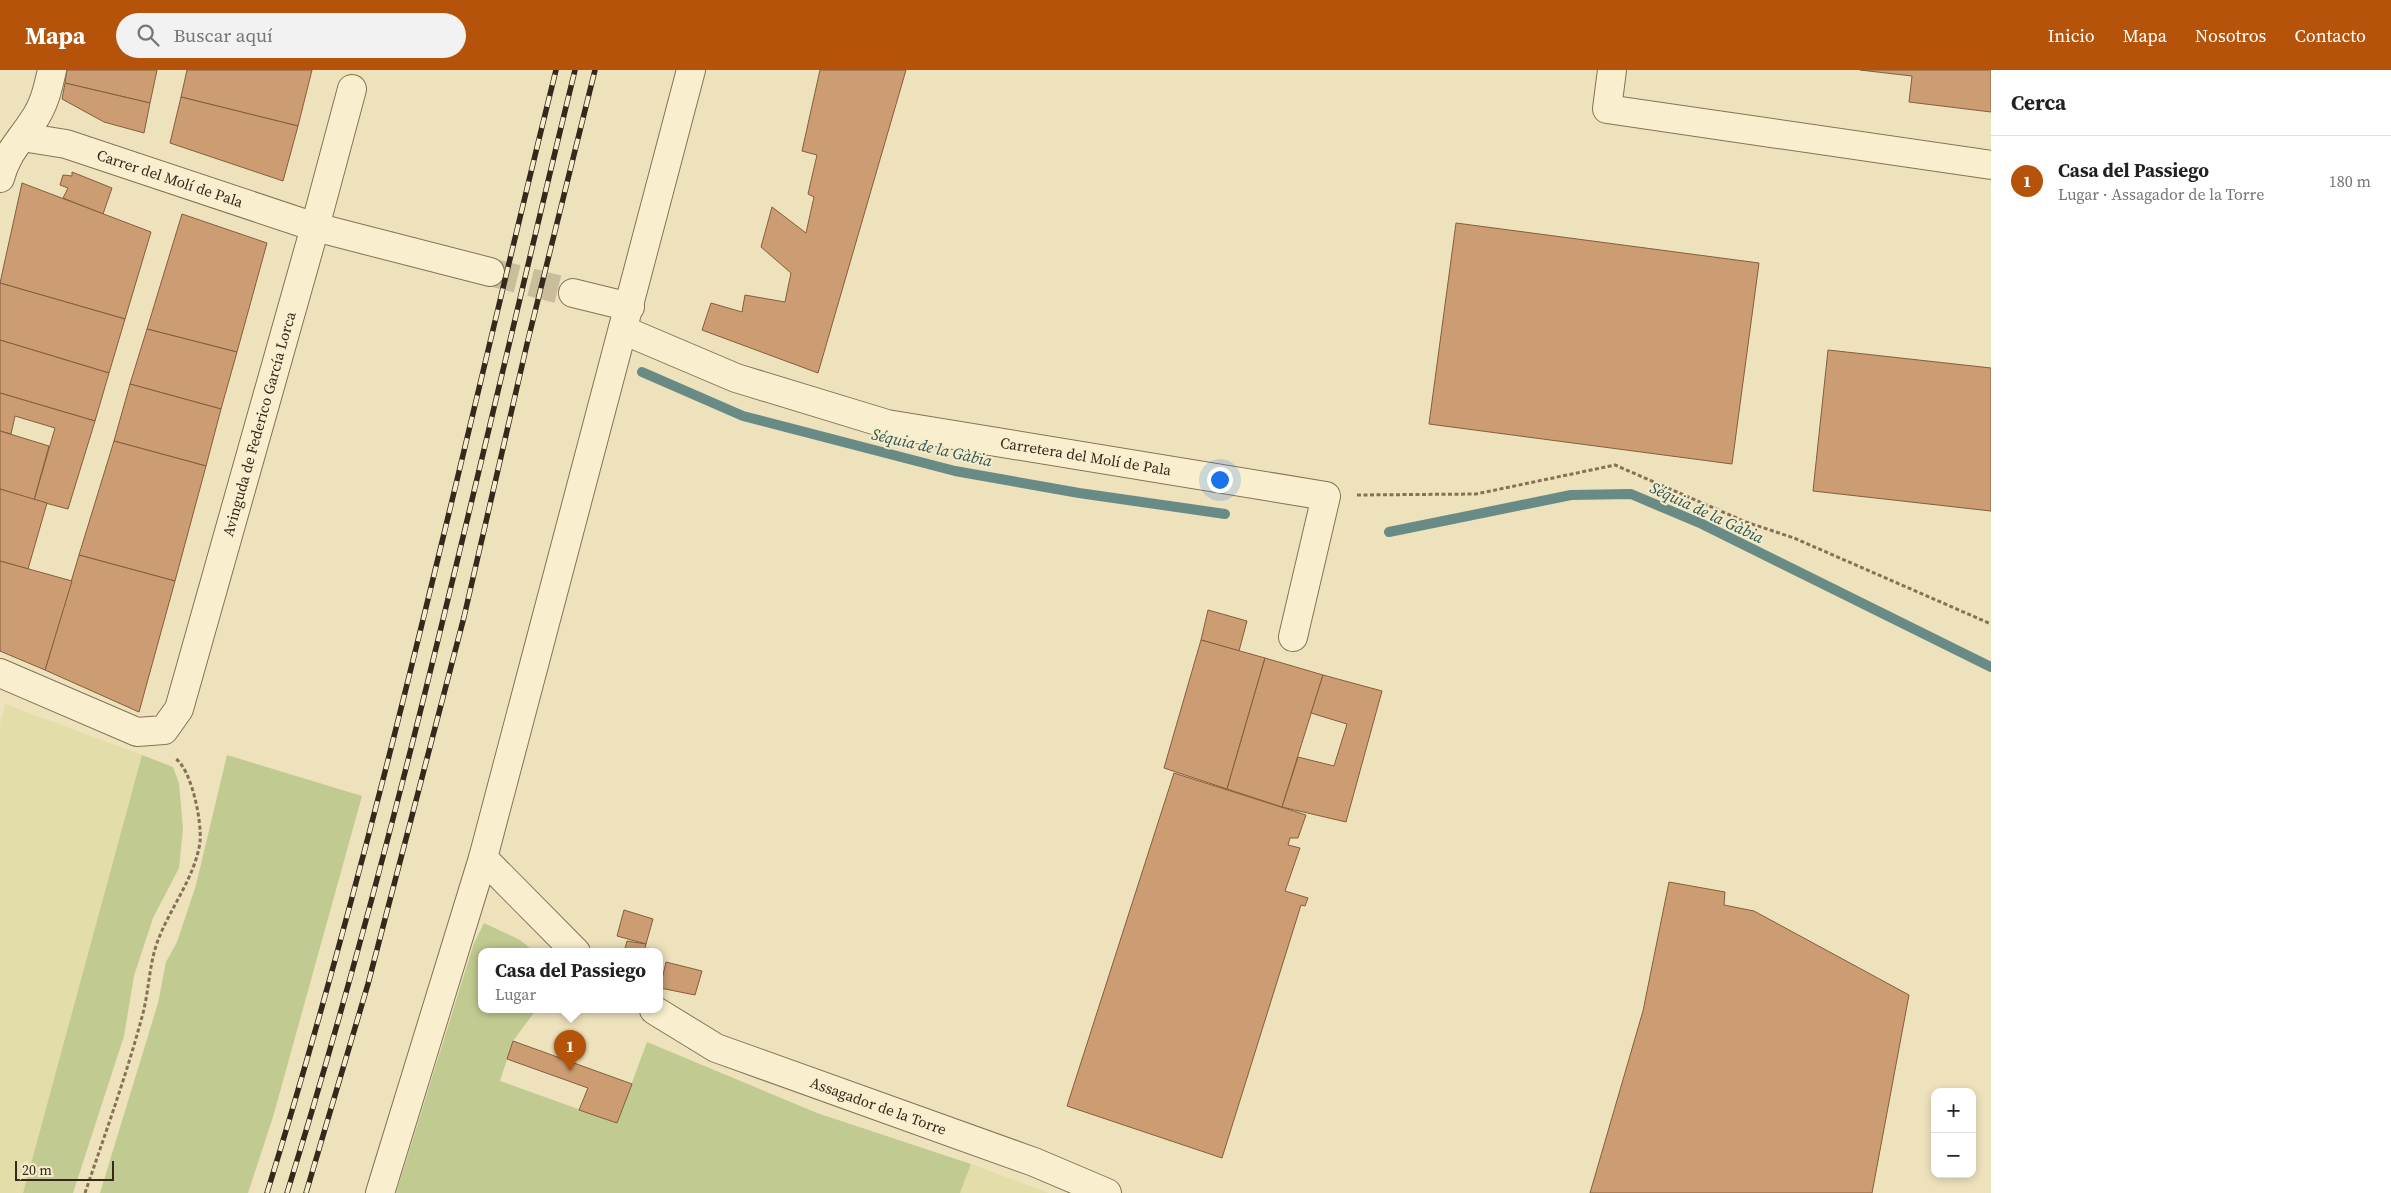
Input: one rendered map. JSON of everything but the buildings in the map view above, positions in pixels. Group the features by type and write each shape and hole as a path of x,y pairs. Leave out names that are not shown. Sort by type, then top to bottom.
{"street":[{"path":"0,178 6,157 22,137 44,102 52,70"},
{"path":"380,1193 483,858 690,70"},
{"path":"1612,70 1607,110 1991,165"},
{"name":"Avinguda de Federico García Lorca","path":"137,732 164,730 179,709 352,89"},
{"name":"Carrer del Molí de Pala","path":"22,137 66,144 315,227"},
{"path":"315,227 490,272"},
{"name":"Carretera del Molí de Pala","path":"573,293 736,378 887,424 1326,496"},
{"path":"1292,637 1326,496"},
{"path":"0,673 137,732"},
{"path":"483,858 572,948"},
{"name":"Assagador de la Torre","path":"659,1013 716,1048 1034,1162 1107,1193"}],"path":[{"path":"1326,496 1476,494 1615,465 1746,522 1794,538 1991,624"},
{"path":"84,1193 117,1102 141,1021 156,944 195,862 200,842 195,799 188,778 178,760 137,732"}],"shaded area":[{"path":"5,704 142,755 23,1193 0,1193 0,725"},
{"path":"971,1164 1049,1193 960,1193"}],"green space":[{"path":"142,755 173,767 179,783 183,829 179,868 153,918 134,976 124,1036 73,1193 23,1193"},
{"path":"227,755 362,796 273,1117 248,1193 100,1193 158,1003 166,962 177,942 196,885"},
{"path":"484,923 520,940 530,948 478,948 478,1013 534,1013 513,1041 500,1081 617,1123 647,1042 817,1113 971,1164 960,1193 396,1193 474,943"}],"waterway":[{"name":"Séquia de la Gàbia","path":"642,372 743,416 955,471 1079,493 1225,514"},
{"name":"Séquia de la Gàbia","path":"1389,532 1571,495 1631,494 1702,524 1991,667"}],"tunnel":[{"path":"490,272 573,293"}],"railway":[{"path":"267,1193 309,1054 348,914 420,633 556,70"},
{"path":"287,1193 368,915 440,634 575,70"},
{"path":"306,1193 368,984 464,617 527,344 595,70"}],"place":[{"name":"Casa del Passiego","path":"570,1071"}]}
